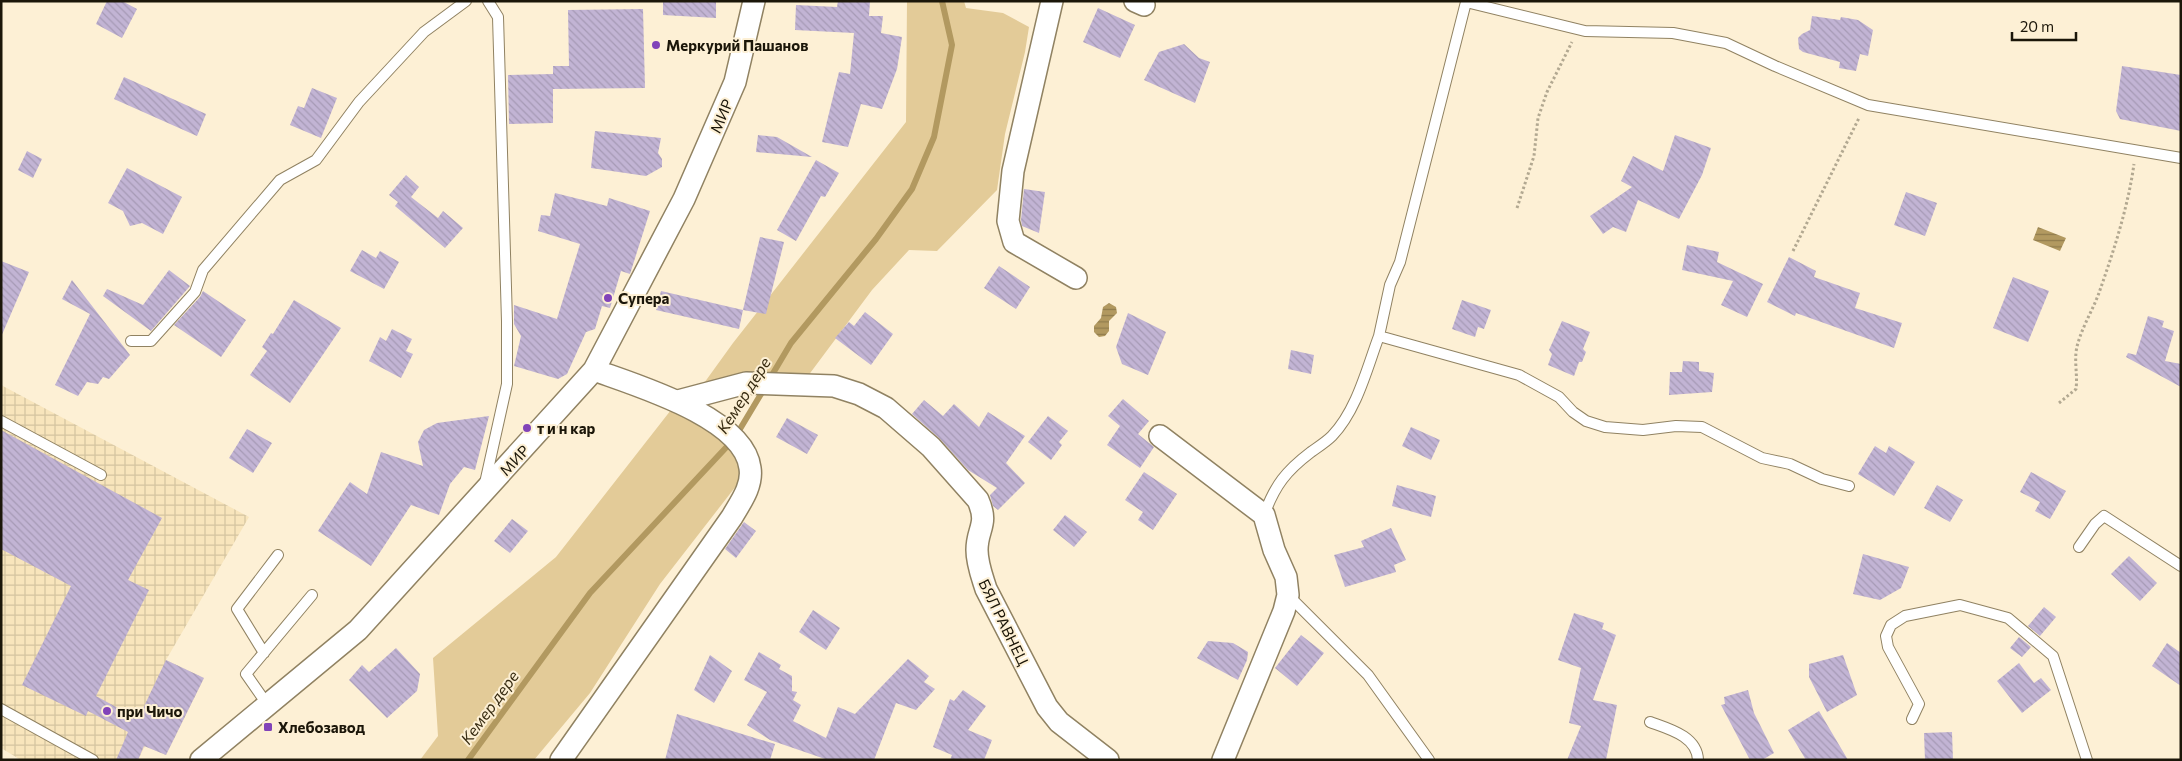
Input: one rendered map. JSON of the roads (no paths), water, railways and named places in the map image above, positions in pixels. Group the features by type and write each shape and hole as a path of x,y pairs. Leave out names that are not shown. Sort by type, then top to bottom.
{"street":[{"name":"МИР","path":"201,760 358,630 594,370 684,199 724,109 735,82 754,1"},
{"path":"1052,1 1012,171 1008,221 1014,242 1020,253 1076,278"},
{"path":"561,760 743,500 749,482 750,468 745,455 734,438 723,429 678,401 594,370"},
{"name":"БЯЛ РАВНЕЦ","path":"678,401 746,383 794,383 834,386 859,394 886,408 930,447 978,500 983,510 984,524 977,548 979,569 995,606 1039,692 1059,722 1108,760"},
{"path":"1160,436 1264,515 1274,550 1286,576 1288,595 1284,611 1223,760"}],"lane":[{"path":"131,340 151,341 195,292 203,270 280,180 316,160 359,102 424,32 466,1"},
{"path":"484,492 507,384 507,321 498,17 488,1"},
{"path":"1264,515 1271,495 1282,477 1333,435 1346,417 1358,392 1380,336 1390,285 1400,262 1467,2 1578,29 1673,33 1726,43 1775,66 1868,104 2181,158"},
{"path":"1380,336 1519,375 1558,397 1573,412 1586,421 1605,427 1643,430 1676,426 1702,427 1762,458 1790,464 1822,479 1849,486"},
{"path":"1,421 101,475"},
{"path":"2079,546 2095,524 2104,516 2181,566"},
{"path":"264,652 237,609 278,555"},
{"path":"267,704 246,674 312,595"},
{"path":"1288,595 1368,675 1430,760"},
{"path":"1912,719 1919,704 1888,647 1886,636 1891,625 1905,616 1960,605 2008,618 2052,656 2087,760"},
{"path":"1,709 93,760"},
{"path":"1650,722 1686,737 1698,752 1698,760"}],"waterway":[{"name":"Кемер дере","path":"769,380 791,343 876,239 912,189 934,137 952,45 942,1"},
{"name":"Кемер дере","path":"468,760 590,593 734,439 764,389"}],"place":[{"name":"Меркурий Пашанов","path":"656,45"},
{"name":"Супера","path":"608,298"},
{"name":"т и н кар","path":"527,428"},
{"name":"при Чичо","path":"107,711"},
{"name":"Хлебозавод","path":"268,727"}]}
